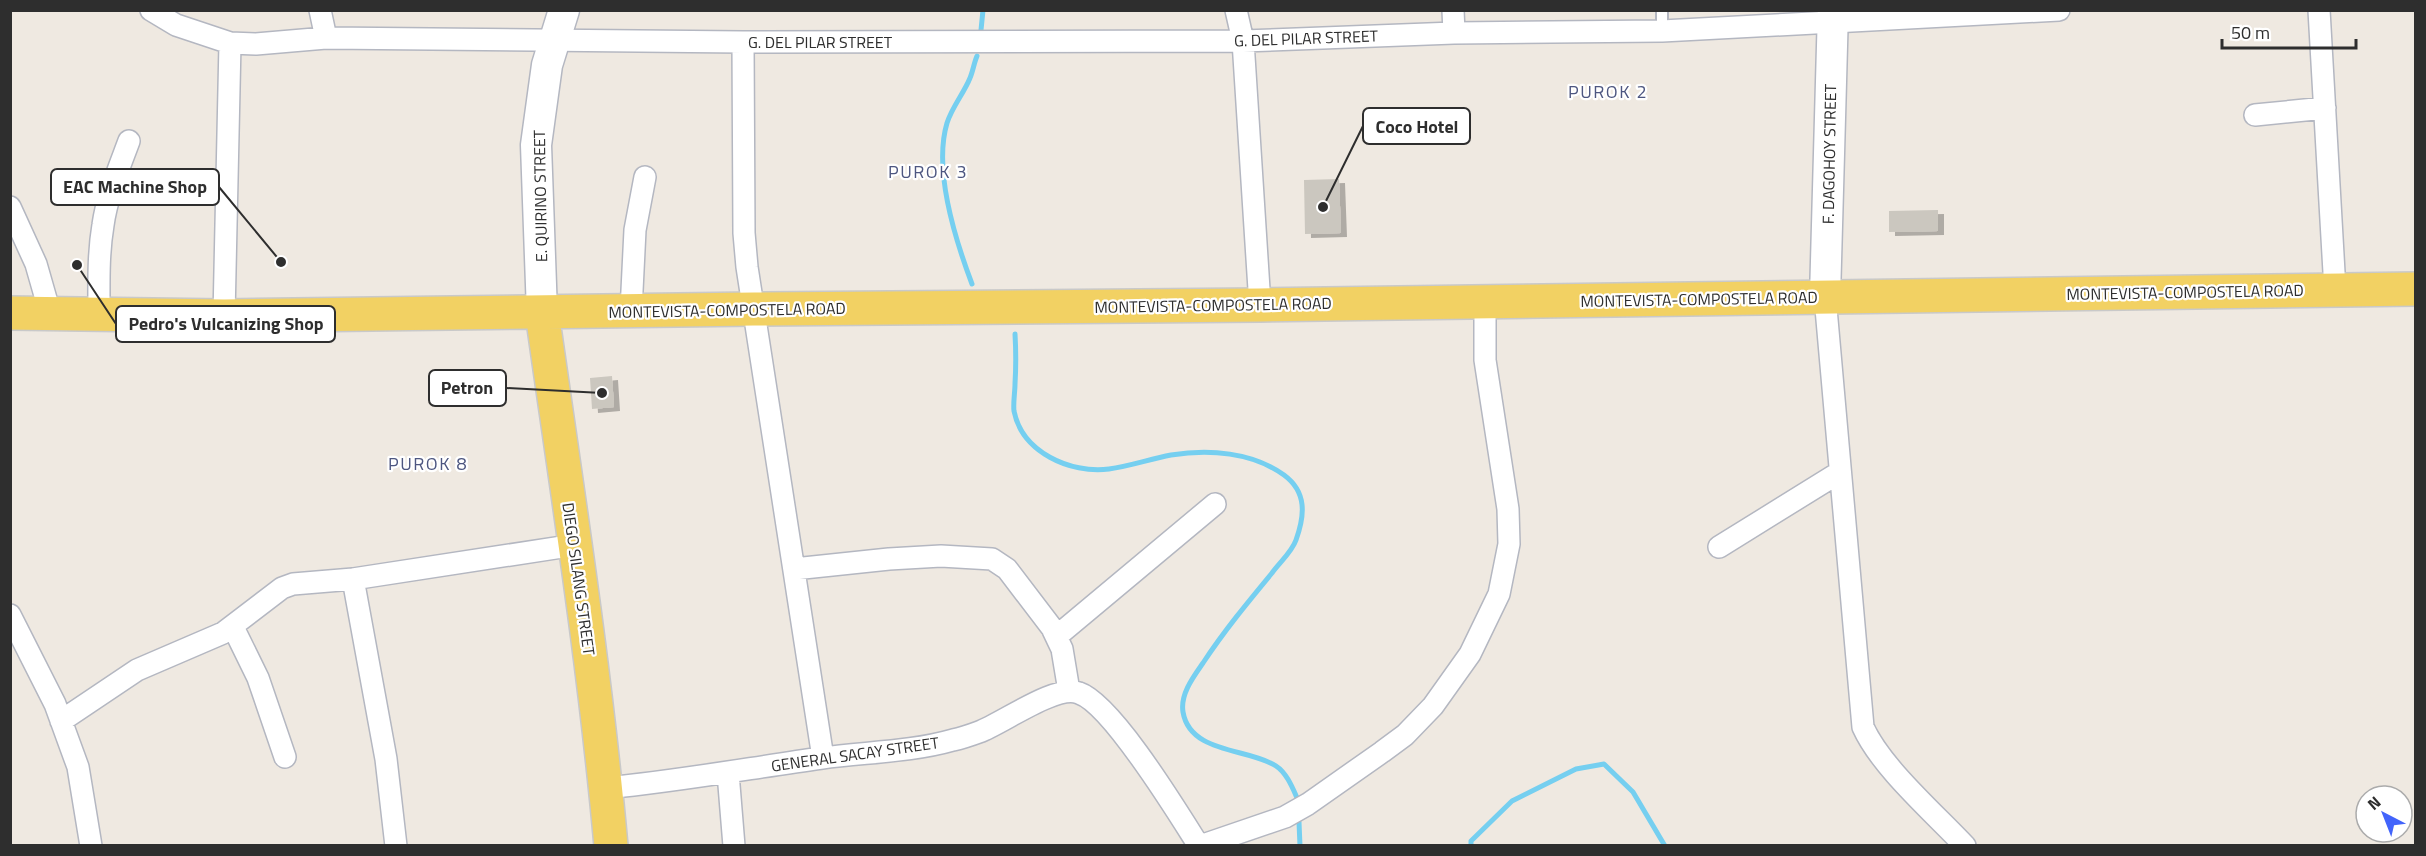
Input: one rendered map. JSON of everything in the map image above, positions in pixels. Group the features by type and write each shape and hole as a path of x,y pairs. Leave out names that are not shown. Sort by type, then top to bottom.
{"main road":[{"name":"E. QUIRINO STREET","path":"542,313 536,145 546,65 564,10"},
{"name":"F. DAGOHOY STREET","path":"1825,297 1832,17"},
{"name":"MONTEVISTA-COMPOSTELA ROAD","path":"10,314 224,316 542,313 2415,289"},
{"name":"DIEGO SILANG STREET","path":"542,313 575,545 606,788 611,846"}],"street":[{"name":"G. DEL PILAR STREET","path":"151,10 176,25 230,43 256,44 326,38 743,42 1243,41 1454,33 1662,21 2059,10"},
{"path":"320,10 326,38"},
{"path":"1236,10 1243,41 1260,305"},
{"path":"1453,10 1454,33"},
{"path":"2319,10 2336,290"},
{"path":"743,42 744,234 747,267 823,758"},
{"path":"224,316 230,43"},
{"path":"2255,115 2325,108"},
{"path":"99,314 99,263 103,224 111,192 129,141"},
{"path":"631,311 634,230 645,177"},
{"path":"10,207 36,264 50,313"},
{"path":"1825,297 1852,583 1859,705 1863,727 1870,743 1882,759 1965,846"},
{"path":"794,570 888,559 941,556 992,559 1007,569 1057,636 1069,691 1090,699 1105,713 1148,768 1199,846 1285,817 1308,804 1405,735 1433,706 1470,654 1499,594 1509,544 1508,508 1485,360 1485,301"},
{"path":"1719,547 1840,472"},
{"path":"1057,636 1215,504"},
{"path":"61,721 129,675 233,627 282,588 293,584 353,579 575,545"},
{"path":"353,579 386,759 396,846"},
{"path":"10,615 61,721 78,767 90,846"},
{"path":"233,627 258,678 285,757"},
{"name":"GENERAL SACAY STREET","path":"606,788 680,781 823,758 951,741 980,731 1045,699 1069,691"},
{"path":"728,773 734,846"}],"building":[{"path":"1339,179 1341,233 1305,234 1304,180"},
{"path":"1938,210 1938,231 1889,232 1889,211"},
{"path":"612,376 614,407 592,409 590,378"}],"waterway":[{"path":"981,30 983,10"},
{"path":"972,284 948,204 944,183 943,142 947,123 970,78 977,56"},
{"path":"1015,334 1014,411 1027,438 1037,449 1050,457 1064,464 1094,470 1117,468 1185,453 1230,454 1272,467 1284,475 1297,489 1302,513 1294,544 1211,651 1188,686 1183,712 1188,726 1208,743 1265,760 1280,769 1292,786 1298,800"},
{"path":"1471,846 1471,841 1512,801 1576,769 1604,764 1633,792 1665,846"},
{"path":"1299,822 1300,846"}],"place":[{"name":"Coco Hotel","path":"1323,207"},
{"name":"EAC Machine Shop","path":"281,262"},
{"name":"Pedro's Vulcanizing Shop","path":"77,265"},
{"name":"Petron","path":"602,393"}],"district":[{"name":"PUROK 2","path":"1608,92"},
{"name":"PUROK 3","path":"928,172"},
{"name":"PUROK 8","path":"428,464"}]}
